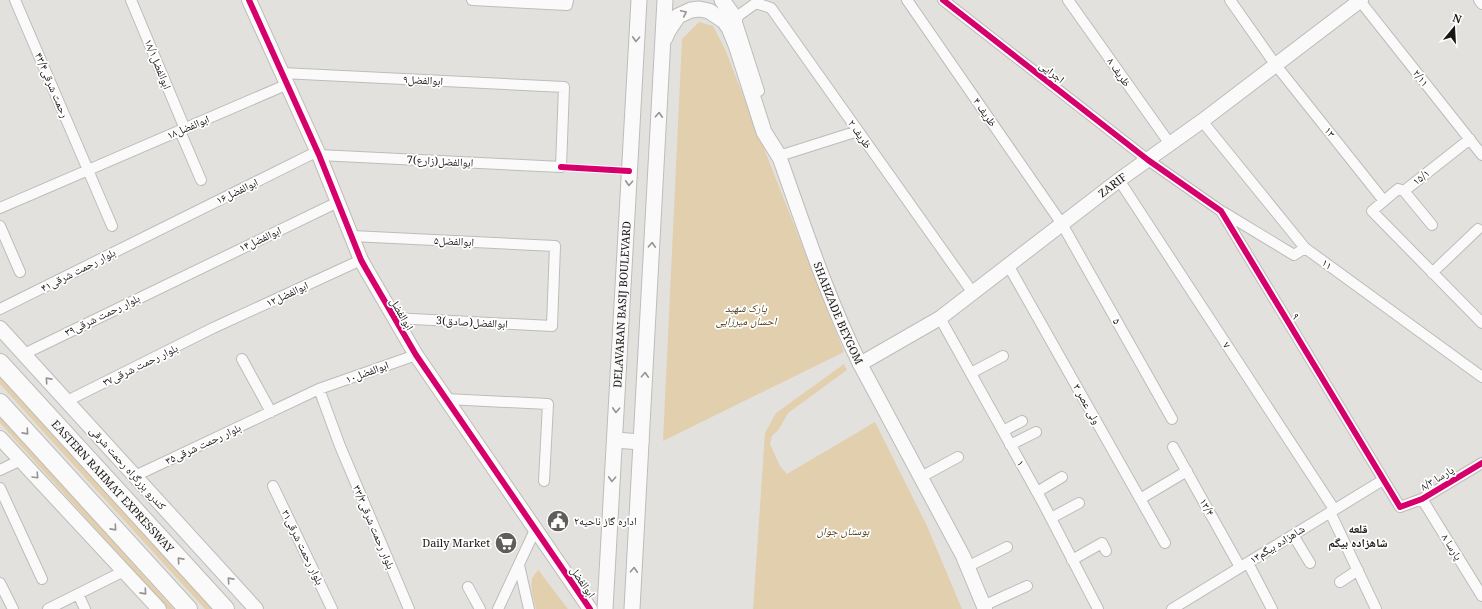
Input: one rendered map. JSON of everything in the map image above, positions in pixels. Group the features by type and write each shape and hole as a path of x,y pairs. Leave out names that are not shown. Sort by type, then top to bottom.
{"highway":[{"name":"EASTERN RAHMAT EXPRESSWAY","path":"0,363 225,609"},
{"path":"0,403 188,609"}],"main road":[{"name":"DELAVARAN BASIJ BOULEVARD","path":"605,609 639,0"},
{"path":"632,609 665,0"},
{"path":"722,0 735,18"},
{"path":"663,44 674,20 684,12 699,9 709,11 724,20 736,45 764,132 779,156"},
{"path":"614,440 641,442"}],"street":[{"name":"۴۳/۴رحمت شرقی","path":"15,0 112,226"},
{"name":"ابوالفضل۱۸/۱","path":"131,0 201,180"},
{"name":"ابوالفضل","path":"249,0 319,153 361,260 393,318 416,355 590,609"},
{"path":"472,0 567,5 568,0"},
{"name":"SHAHZADE BEYGOM","path":"730,0 779,156 818,265 846,335 963,556 984,607"},
{"name":"ظریف ۴","path":"907,0 1062,224"},
{"name":"اجرایی","path":"944,0 1148,160"},
{"name":"ظریف ۸","path":"1068,0 1170,144"},
{"name":"۱۳","path":"1230,0 1276,64 1384,200"},
{"name":"ZARIF","path":"860,364 940,318 1119,180 1202,121 1360,0"},
{"name":"۲/۱۱","path":"1360,0 1482,155"},
{"path":"1479,0 1482,4"},
{"name":"ظریف ۲","path":"735,18 756,3 770,8 973,293"},
{"name":"ابوالفضل۱۸","path":"0,208 182,130 285,79"},
{"name":"ابوالفضل۹","path":"285,79 564,87 561,167"},
{"name":"۱۱","path":"1202,121 1304,248 1482,378"},
{"path":"779,156 858,131"},
{"name":"۱۵/۱","path":"1432,273 1372,211 1398,189 1404,191 1470,139"},
{"name":"7ابوالفضل(زارع)","path":"319,153 561,167"},
{"name":"ابوالفضل۱۶","path":"157,231 319,153"},
{"name":"۹","path":"1148,160 1221,211 1382,480 1400,507"},
{"name":"۷","path":"1119,180 1332,511 1376,609"},
{"path":"1404,191 1432,225"},
{"name":"ابوالفضل۱۴","path":"181,277 338,202"},
{"path":"1221,211 1294,255 1304,248"},
{"name":"۵","path":"1062,224 1172,419"},
{"path":"0,226 20,272"},
{"path":"1478,229 1432,273 1482,323"},
{"name":"بلوار رحمت شرقی۴۱","path":"0,309 157,231"},
{"name":"ابوالفضل۵","path":"352,236 555,246 552,326"},
{"name":"ابوالفضل۱۲","path":"214,328 361,260"},
{"name":"ولی عصر ۳","path":"1008,265 1165,543"},
{"name":"بلوار رحمت شرقی۳۹","path":"24,354 181,277"},
{"name":"3ابوالفضل(صادق)","path":"393,318 552,326"},
{"name":"۱","path":"940,318 1037,492 1098,609"},
{"name":"کندرو بزرگراه رحمت شرقی","path":"0,328 256,609"},
{"name":"بلوار رحمت شرقی۳۷","path":"67,401 214,328"},
{"name":"ابوالفضل۱۰","path":"271,412 319,389 416,355"},
{"path":"971,373 1003,356"},
{"path":"242,359 271,412"},
{"name":"بلوار رحمت شرقی۳۳/۳","path":"319,389 340,446 409,609"},
{"path":"446,399 548,404 544,481"},
{"name":"بلوار رحمت شرقی۳۵","path":"135,476 271,412"},
{"path":"1003,431 1022,421"},
{"path":"1010,445 1036,432"},
{"path":"0,438 159,609"},
{"name":"۱۳/۴","path":"1173,447 1186,471 1272,609"},
{"path":"921,477 958,457"},
{"path":"0,470 21,460"},
{"name":"۸/۳ پارسا","path":"1400,507 1422,499 1482,462"},
{"path":"1140,499 1186,471"},
{"path":"1037,492 1062,477"},
{"name":"شاهزاده بیگم۱۳","path":"1172,609 1382,480"},
{"name":"بلوار رحمت شرقی۳۱","path":"274,486 332,609"},
{"path":"0,488 42,579"},
{"name":"۸ پارسا","path":"1422,499 1482,596"},
{"path":"1051,518 1078,503"},
{"path":"498,609 536,530"},
{"path":"1293,535 1310,563"},
{"path":"1072,560 1102,543 1106,551"},
{"path":"967,567 1008,547"},
{"path":"519,565 528,609"},
{"path":"1340,582 1358,570"},
{"path":"48,609 124,571"},
{"path":"0,583 13,609"},
{"path":"984,607 1027,586"},
{"path":"468,587 480,609"},
{"path":"78,594 85,609"}],"green space":[{"name":"پارک شهید احسان میرزایی","path":"699,22 713,26 725,49 844,352 663,441 682,39"},
{"name":"بوستان جوان","path":"844,364 847,370 788,413 779,429 772,436 770,444 780,466 787,474 875,422 927,526 962,609 753,609 765,433 776,413"},
{"path":"0,372 215,609 205,609 28,415 0,384"},
{"path":"0,416 174,609 168,609 0,423"},
{"path":"539,570 568,609 536,609 532,593 532,583 535,574"}],"cycle path":[{"path":"249,0 319,155 366,269 416,355 590,609"},
{"path":"943,0 1148,160 1221,211 1400,507 1422,499 1482,463"},
{"path":"561,167 629,171"}],"place":[{"name":"اداره گاز ناحیه۲","path":"558,521"},
{"name":"Daily Market","path":"506,543"}],"district":[{"name":"قلعه شاهزاده بیگم","path":"1358,536"}]}
